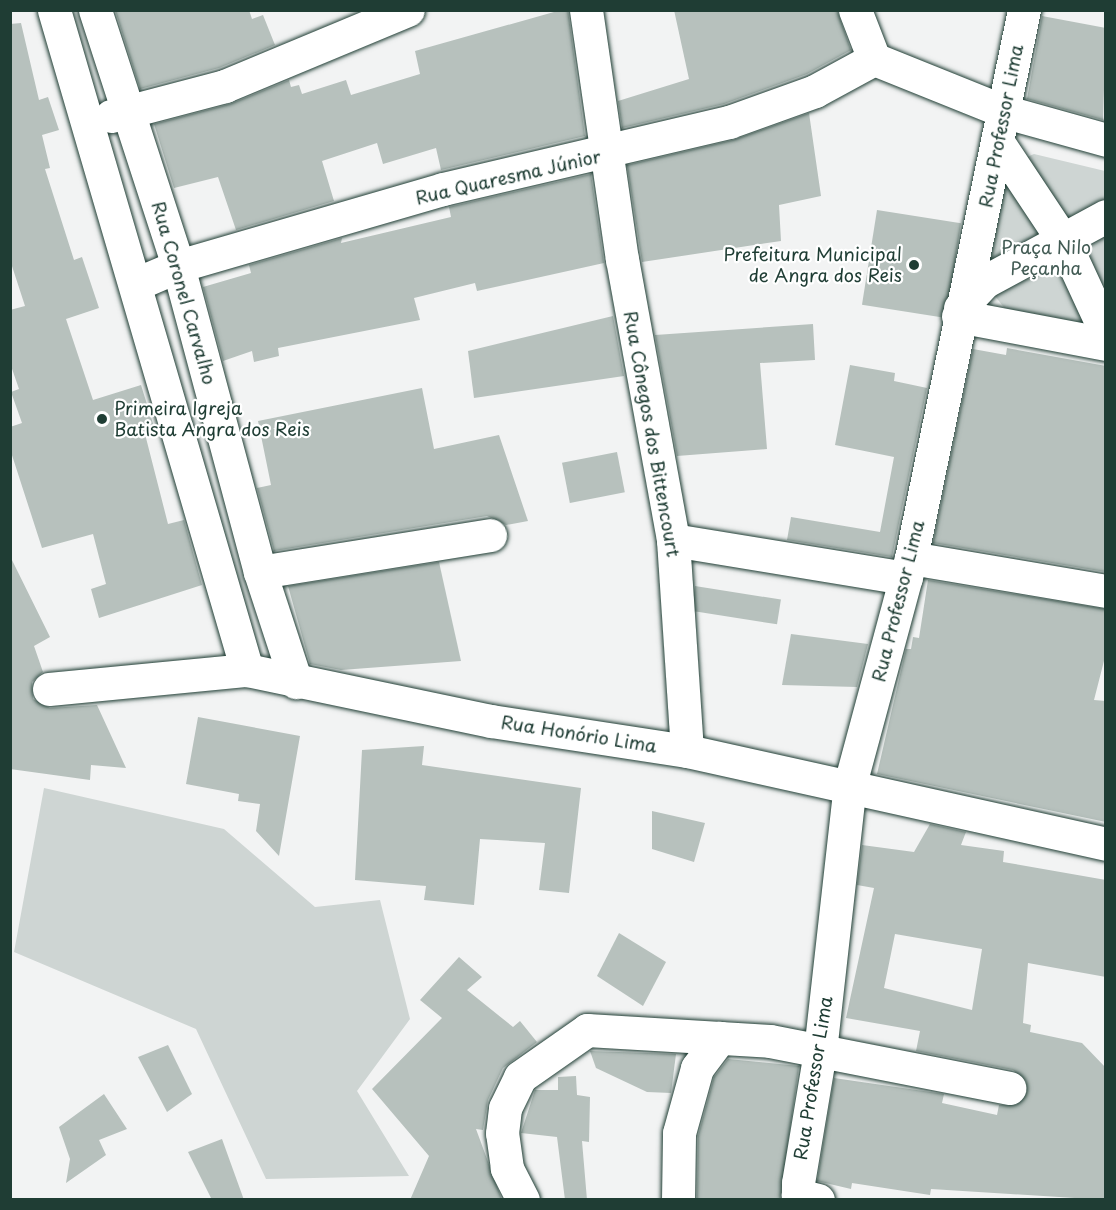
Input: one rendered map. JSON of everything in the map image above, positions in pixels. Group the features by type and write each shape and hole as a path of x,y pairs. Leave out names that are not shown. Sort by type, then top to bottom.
{"street":[{"path":"54,10 89,122 247,670"},
{"name":"Rua Coronel Carvalho","path":"95,10 130,111 178,266 260,573 296,682"},
{"path":"89,122 225,86 408,10"},
{"name":"Rua Cônegos dos Bittencourt","path":"586,10 606,155 673,540 687,751"},
{"path":"855,10 874,59 1001,126 1106,140"},
{"name":"Rua Professor Lima","path":"808,1197 820,1051 850,784 908,568 959,312 1001,126 1024,10"},
{"name":"Rua Quaresma Júnior","path":"136,284 178,266 430,193 606,155 729,122 815,91 874,59"},
{"path":"1001,126 1064,242 1106,333"},
{"path":"1106,216 1064,242 984,282 959,312 1106,344"},
{"path":"260,573 490,535"},
{"path":"673,540 1106,591"},
{"name":"Rua Honório Lima","path":"49,689 247,670 296,682 687,751 850,784 1106,844"},
{"path":"523,1200 507,1168 501,1133 520,1077 587,1030 720,1038 820,1051 1009,1088"},
{"path":"678,1200 680,1133 697,1068 720,1038"}],"green space":[{"name":"Praça Nilo Peçanha","path":"1034,154 1105,171 1105,336 1013,319 984,282 1001,168"},
{"path":"44,788 224,829 315,907 380,900 410,1019 357,1091 409,1176 266,1179 196,1029 14,952"}],"building":[{"path":"115,10 249,10 252,19 263,15 275,45 219,68 140,89"},
{"path":"561,10 568,10 585,136 441,170 436,148 383,164 377,143 322,161 334,201 236,230 218,177 174,188 154,124 230,104 289,80 291,87 299,85 302,94 346,80 351,95 420,74 415,51"},
{"path":"674,10 837,10 851,50 807,74 724,104 622,128 618,101 689,79"},
{"path":"1042,16 1106,28 1103,120 1027,99"},
{"path":"21,23 39,100 48,97 59,130 42,135 50,168 45,169 74,260 82,257 99,308 66,319 93,400 141,385 155,430 145,434 168,524 184,520 202,585 99,618 91,589 106,584 93,534 42,548 10,449 10,427 22,423 11,392 19,389 10,363 10,310 25,306 10,260 10,24"},
{"path":"809,113 821,196 779,205 781,241 642,262 627,165 733,140"},
{"path":"591,174 604,263 477,291 475,283 414,298 420,320 278,348 279,356 254,362 252,351 223,361 203,287 251,273 249,265 342,238 341,243 451,217 449,207"},
{"name":"Prefeitura Municipal de Angra dos Reis","path":"877,210 961,223 946,318 862,305"},
{"path":"613,316 624,376 474,398 468,351"},
{"path":"813,324 815,360 760,363 767,449 677,456 655,335"},
{"path":"1007,348 1106,366 1106,572 933,543 973,349 1006,355"},
{"path":"850,365 895,373 894,381 927,388 892,557 787,540 791,517 880,532 894,457 835,445"},
{"path":"422,388 434,449 499,435 528,521 506,525 487,516 274,551 257,488 271,485 258,421"},
{"path":"617,452 625,492 570,503 562,463"},
{"path":"10,556 50,637 34,646 43,672 32,682 33,699 50,708 97,705 126,768 91,765 90,780 10,769"},
{"path":"439,562 461,661 341,670 310,664 288,586"},
{"path":"928,580 1106,609 1106,653 1094,700 1106,701 1106,822 877,774 906,649 911,649 913,637 919,638"},
{"path":"695,586 781,600 777,624 691,611"},
{"path":"791,634 868,644 857,687 782,685"},
{"path":"198,717 300,736 279,856 256,831 260,804 238,801 239,794 186,784"},
{"path":"424,746 422,765 581,788 569,893 539,890 545,843 480,839 474,905 424,900 426,886 355,880 362,750"},
{"path":"652,811 705,823 694,862 652,849"},
{"path":"930,824 966,832 961,845 1004,851 1003,862 1106,880 1106,977 1028,963 1023,1023 1031,1025 1030,1032 1082,1043 1106,1068 1106,1200 931,1189 930,1195 852,1183 851,1189 817,1181 834,1078 944,1094 942,1103 997,1115 999,1105 1016,1105 1027,1092 1026,1081 1013,1070 916,1051 920,1031 846,1018 874,888 857,885 862,845 914,852","holes":["895,934 982,949 972,1010 884,988"]},
{"path":"619,933 666,962 643,1006 597,976"},
{"path":"459,957 482,977 467,990 513,1027 520,1021 537,1042 503,1068 488,1100 483,1130 476,1129 502,1200 410,1200 429,1156 372,1089 442,1018 420,1000"},
{"path":"168,1045 192,1094 167,1112 138,1057"},
{"path":"590,1051 676,1054 671,1093 647,1092 596,1068"},
{"path":"728,1059 799,1066 780,1200 697,1200 698,1136 714,1077"},
{"path":"576,1076 577,1095 590,1097 589,1142 582,1141 587,1200 565,1200 557,1137 521,1133 535,1090 558,1090 558,1077"},
{"path":"104,1094 127,1129 99,1140 106,1155 66,1183 70,1159 59,1127"},
{"path":"222,1139 244,1200 212,1200 188,1152"}],"place":[{"name":"Prefeitura Municipal de Angra dos Reis","path":"914,265"},
{"name":"Primeira Igreja Batista Angra dos Reis","path":"102,419"}]}
